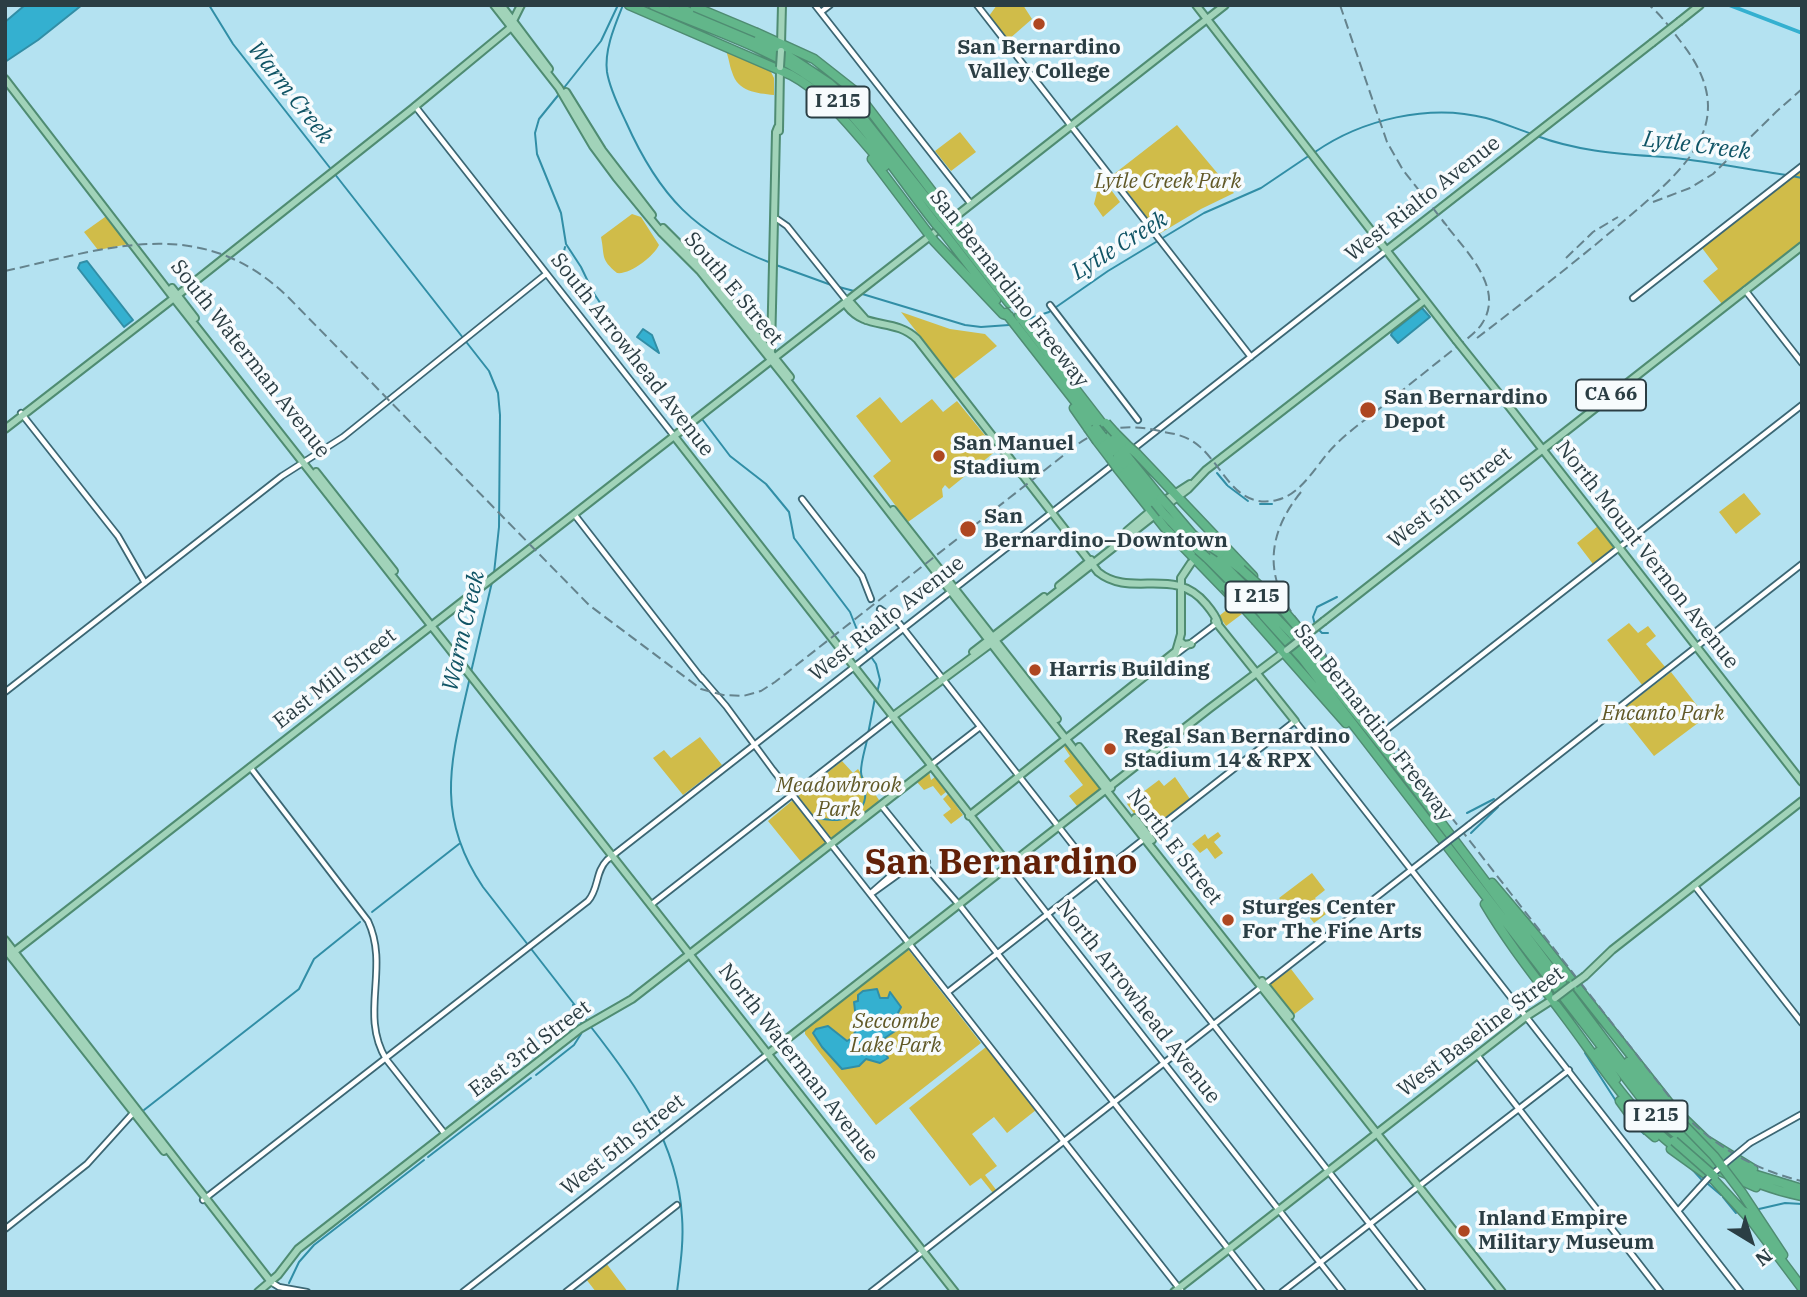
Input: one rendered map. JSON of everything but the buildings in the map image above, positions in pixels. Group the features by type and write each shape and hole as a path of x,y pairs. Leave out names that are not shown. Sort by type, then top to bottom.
{"highway":[{"path":"629,5 780,69 807,84 829,104 900,182 910,184 904,162 844,80"},
{"name":"San Bernardino Freeway","path":"637,5 735,40 783,61 825,89 910,184"},
{"name":"San Bernardino Freeway","path":"673,5 764,43 800,62 851,103 910,184 1092,411 1098,426"},
{"path":"696,6 764,43"},
{"path":"696,6 814,59 844,80 865,102 953,218 1018,318"},
{"path":"829,104 931,236 1003,314 1018,318"},
{"name":"San Bernardino Freeway","path":"1018,318 1065,389 1069,400 1098,426"},
{"path":"1098,426 1127,462 1155,507 1285,651 1381,766 1392,775"},
{"path":"1098,426 1120,453"},
{"name":"San Bernardino Freeway","path":"1120,453 1155,507 1166,511 1193,535 1302,640 1658,1108 1700,1146 1723,1160 1779,1187 1802,1189"},
{"path":"1127,462 1174,496 1250,572 1302,640 1326,663 1400,763 1406,776"},
{"name":"San Bernardino Freeway","path":"1166,511 1196,552 1213,555 1281,633 1634,1090 1666,1126 1692,1148 1723,1167 1802,1196"},
{"path":"1196,552 1214,581 1277,634 1325,688"},
{"path":"1213,555 1241,569 1273,598 1302,640"},
{"path":"1464,853 1531,928 1669,1105 1706,1140 1779,1187 1772,1192 1744,1184 1682,1152 1639,1116 1497,924 1485,905 1483,894"},
{"path":"1543,959 1594,1017 1646,1086 1714,1156 1802,1280"},
{"path":"1567,1002 1574,1019 1630,1099 1655,1126 1714,1175 1802,1288"},
{"path":"1604,1071 1624,1107 1641,1126 1714,1180 1747,1216"},
{"path":"1643,1072 1668,1111"}],"main road":[{"name":"South E Street","path":"494,5 566,94 593,146 616,177 662,233 700,271 772,356 992,640"},
{"name":"South E Street","path":"501,5 512,24"},
{"path":"5,427 415,105 512,24 521,5"},
{"path":"774,258 782,5"},
{"name":"North Mount Vernon Avenue","path":"1196,5 1802,782"},
{"name":"East Mill Street","path":"10,952 50,924 674,436 772,356 850,299 1225,5"},
{"name":"West Rialto Avenue","path":"1387,250 1700,5"},
{"name":"South Waterman Avenue","path":"5,76 342,506 445,643 614,855"},
{"path":"772,356 778,127"},
{"name":"West 5th Street","path":"769,1054 1108,787 1302,640 1802,246"},
{"path":"850,299 847,306 861,320 899,327 914,336 1098,572 1107,578 1181,588 1196,597 1295,720"},
{"path":"1092,562 1155,507 1188,489 1190,484 1425,300"},
{"name":"South Arrowhead Avenue","path":"674,436 854,667"},
{"name":"South Waterman Avenue","path":"305,461 328,495 463,659 466,667"},
{"path":"328,495 342,506"},
{"path":"892,717 1124,539 1155,507"},
{"path":"1124,539 1130,528"},
{"path":"969,816 1175,653 1180,641 1183,575 1196,552 1219,541"},
{"path":"942,678 992,640"},
{"name":"North E Street","path":"992,640 1502,1292"},
{"path":"1180,641 1184,645 1191,644"},
{"path":"445,643 463,659"},
{"path":"959,667 972,653"},
{"name":"North Arrowhead Avenue","path":"854,667 1009,866"},
{"name":"East 3rd Street","path":"258,1292 271,1282 298,1249 445,1134 588,1023 626,1004 931,766"},
{"name":"West Baseline Street","path":"1179,1290 1527,1016 1585,976 1612,950 1802,801"},
{"name":"North Waterman Avenue","path":"614,855 956,1292"},
{"path":"5,940 10,952 231,1233 264,1279 271,1282"}],"street":[{"path":"815,5 971,204"},
{"path":"821,12 830,5"},
{"path":"977,5 1251,356"},
{"name":"South Arrowhead Avenue","path":"415,105 674,436"},
{"path":"1633,298 1802,166"},
{"path":"777,219 787,226 840,293 850,299"},
{"name":"West Rialto Avenue","path":"614,855 1387,250"},
{"path":"5,692 305,461 333,444 396,396 546,274"},
{"path":"1745,290 1802,363"},
{"path":"1050,305 1138,420"},
{"path":"1387,729 1802,405"},
{"path":"22,414 118,536 145,583"},
{"path":"803,499 862,576 871,599"},
{"path":"574,514 1179,1290"},
{"path":"870,1292 1802,564"},
{"path":"880,609 903,628 1423,1292"},
{"path":"1175,653 1218,623"},
{"path":"652,905 892,717"},
{"path":"948,992 1295,720 1741,1292"},
{"path":"931,766 980,727"},
{"path":"250,767 352,898 373,933 378,963 373,1022 376,1037 386,1059 445,1134"},
{"path":"881,805 917,857 959,904 1262,1292"},
{"path":"204,1199 590,899 596,890 601,866 614,855"},
{"path":"871,894 917,857"},
{"name":"North Arrowhead Avenue","path":"1009,866 1343,1292"},
{"path":"1694,886 1802,1023"},
{"name":"West 5th Street","path":"463,1292 769,1054"},
{"path":"1477,1055 1661,1292"},
{"path":"1282,1292 1370,1224 1417,1183 1569,1070"},
{"path":"5,1229 87,1164 135,1111"},
{"path":"1678,1211 1714,1173 1750,1143 1802,1114"},
{"path":"566,1292 677,1205"},
{"path":"271,1282 277,1286 307,1292"}],"green space":[{"path":"997,5 1023,5 1032,19 1008,40 989,16"},
{"path":"725,49 770,70 774,78 774,95 743,88 735,79"},
{"name":"Lytle Creek Park","path":"1177,125 1234,193 1159,234 1114,174"},
{"path":"960,132 976,152 951,171 935,151"},
{"path":"1802,170 1802,242 1722,304 1703,281 1718,269 1702,248"},
{"path":"1106,183 1120,202 1103,217 1094,204 1097,192"},
{"path":"632,214 641,217 659,245 641,264 617,273 606,260 601,237"},
{"path":"105,217 129,244 98,250 84,232"},
{"path":"901,312 950,329 985,334 997,346 954,379"},
{"name":"San Manuel Stadium","path":"880,397 901,423 932,399 943,412 957,401 997,450 949,489 945,485 942,489 943,497 908,522 873,476 891,461 856,416"},
{"path":"1744,493 1761,514 1736,534 1719,512"},
{"path":"1598,526 1615,547 1593,564 1577,543"},
{"path":"1229,608 1242,614 1226,626 1219,616"},
{"path":"1629,623 1638,633 1648,626 1656,636 1646,644 1666,668 1643,686 1607,640"},
{"name":"Encanto Park","path":"1671,672 1706,717 1654,756 1619,712"},
{"path":"700,737 722,765 683,795 653,758 664,750 671,758"},
{"path":"1068,744 1101,788 1077,806 1069,796 1083,785 1064,761 1070,756 1064,747"},
{"name":"Meadowbrook Park","path":"842,761 853,773 858,769 879,800 832,839 798,796"},
{"path":"929,772 931,780 935,777 946,792 941,796 933,786 924,790 917,782"},
{"path":"1175,777 1190,799 1147,831 1127,804 1159,780 1164,786"},
{"path":"948,794 963,815 951,824 943,815 951,809 943,799"},
{"path":"793,800 826,842 826,845 802,863 768,821"},
{"path":"1218,832 1221,836 1214,842 1223,853 1215,859 1207,848 1200,853 1192,844 1205,834 1208,839"},
{"path":"1312,873 1325,890 1315,898 1326,914 1314,923 1310,918 1310,909 1296,919 1279,898"},
{"name":"Seccombe Lake Park","path":"908,949 981,1043 876,1125 805,1034 805,1029"},
{"path":"1291,969 1314,999 1292,1016 1268,986"},
{"path":"986,1047 1036,1110 1007,1133 994,1117 972,1134 997,1166 985,1175 997,1191 993,1193 981,1178 970,1186 909,1108"},
{"path":"606,1263 628,1292 596,1292 586,1279"}],"water":[{"path":"25,5 82,5 5,62 5,22"},
{"path":"87,261 133,320 124,327 78,268 80,263"},
{"path":"1422,308 1430,317 1398,343 1391,335 1392,332"},
{"path":"643,329 652,335 659,353 637,337"},
{"path":"877,989 880,998 888,998 890,992 901,1007 898,1013 898,1029 879,1042 888,1058 880,1063 866,1059 859,1066 842,1069 813,1033 816,1029 828,1026 847,1041 852,1038 857,1028 854,1002 858,1001 858,995 863,991"}],"waterway":[{"name":"Warm Creek","path":"209,5 233,44 489,371 498,393 500,415 499,527 494,573"},
{"path":"563,89 601,41 618,5"},
{"name":"Lytle Creek","path":"623,5 609,46 607,72 615,98 652,171 666,191 700,225 744,252 771,263"},
{"name":"Lytle Creek","path":"1729,5 1802,33"},
{"path":"560,93 539,119 535,133 537,154 561,213 566,244 610,318"},
{"name":"Lytle Creek","path":"1315,152 1374,123 1396,117 1442,112 1492,120 1532,134"},
{"name":"Lytle Creek","path":"1537,136 1588,149 1689,160 1787,175"},
{"name":"Lytle Creek","path":"1025,320 1049,312 1108,271 1204,213 1261,188 1310,155"},
{"name":"Lytle Creek","path":"1792,176 1802,178"},
{"path":"562,260 565,247"},
{"name":"Lytle Creek","path":"776,265 834,286"},
{"name":"Lytle Creek","path":"839,287 854,291"},
{"name":"Lytle Creek","path":"859,293 965,325 1009,325"},
{"path":"702,419 730,456 766,484 789,512 794,538 850,612 863,645 876,664 880,680 877,693"},
{"path":"1217,473 1227,485"},
{"path":"1228,486 1248,501"},
{"path":"1260,504 1272,504"},
{"name":"Warm Creek","path":"471,672 492,582"},
{"path":"1315,625 1313,617 1317,607 1337,597"},
{"path":"1318,629 1322,633 1328,633"},
{"name":"Warm Creek","path":"470,677 453,759 452,809 457,834 467,860 483,887 588,1022"},
{"path":"868,734 875,698"},
{"path":"815,817 842,819 850,817 862,806 865,788 861,768 867,740"},
{"path":"1467,813 1494,799"},
{"path":"1471,833 1498,807"},
{"path":"372,912 459,844"},
{"path":"144,1110 299,989 314,959 360,922"},
{"name":"Warm Creek","path":"573,1005 581,1023"},
{"name":"Warm Creek","path":"591,1027 652,1115 672,1164 679,1190 682,1226 677,1292"},
{"path":"536,1075 574,1045 581,1034"},
{"path":"1585,1053 1616,1101"},
{"path":"428,1157 531,1078"},
{"path":"1619,1106 1626,1116"},
{"path":"1630,1120 1644,1134"},
{"path":"289,1283 299,1262 314,1245 424,1160"},
{"path":"1690,1167 1701,1179"},
{"path":"1708,1184 1721,1195"},
{"path":"1723,1197 1736,1213"},
{"path":"1759,1209 1785,1203 1802,1204"}],"railway":[{"path":"1340,5 1387,142 1403,170 1447,226"},
{"path":"1477,338 1567,268 1664,186 1698,144 1706,122 1707,98 1700,71 1674,32 1649,5"},
{"path":"1653,202 1690,188 1713,174 1802,89"},
{"path":"1566,258 1593,232 1618,217"},
{"path":"5,271 117,247 153,244 188,246 222,254 255,271 288,297 589,605 701,689 723,695 743,696 761,691 775,682 1078,444 1098,433 1130,427 1178,435 1199,446 1232,485 1251,499 1277,500 1292,493 1354,428 1469,337 1483,322 1489,295 1485,281 1470,255 1442,220"},
{"path":"1301,492 1282,521 1274,551 1277,582 1292,613 1679,1109 1705,1134 1735,1154 1767,1170 1802,1181"}],"place":[{"name":"San Bernardino Valley College","path":"1039,24"},
{"name":"San Bernardino Depot","path":"1368,410"},
{"name":"San Manuel Stadium","path":"939,456"},
{"name":"San Bernardino–Downtown","path":"968,529"},
{"name":"Harris Building","path":"1035,670"},
{"name":"Regal San Bernardino Stadium 14 & RPX","path":"1110,749"},
{"name":"Sturges Center For The Fine Arts","path":"1228,920"},
{"name":"Inland Empire Military Museum","path":"1464,1231"}],"district":[{"name":"San Bernardino","path":"1001,864"}]}
